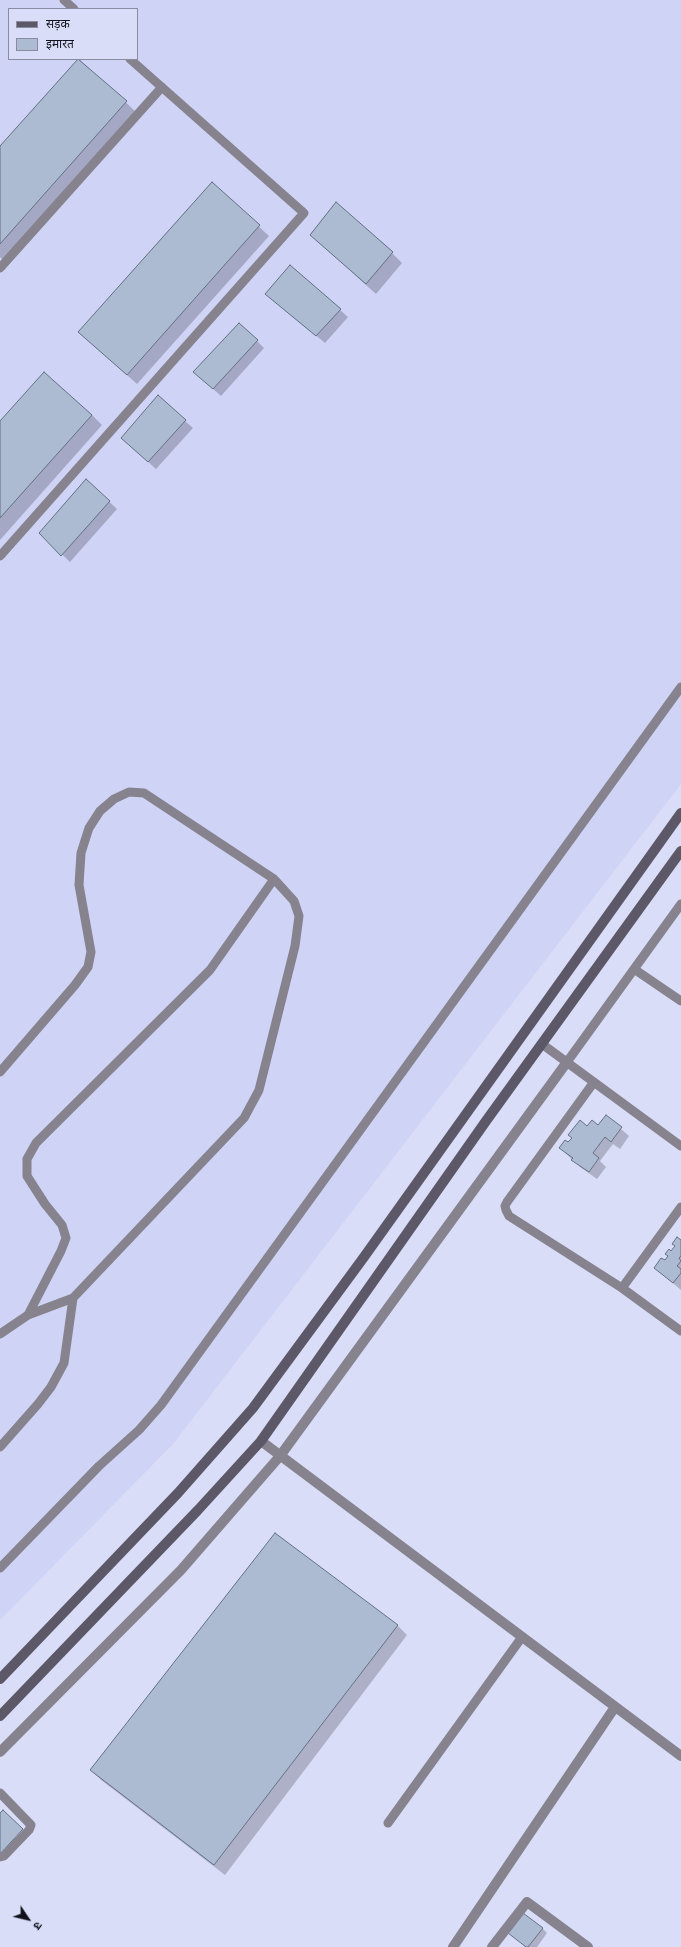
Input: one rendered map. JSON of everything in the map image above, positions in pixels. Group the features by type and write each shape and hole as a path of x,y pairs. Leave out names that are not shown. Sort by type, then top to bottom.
{"main road":[{"path":"0,1679 178,1493 253,1408 364,1257 681,813"},
{"path":"0,1716 198,1510 261,1441 542,1044 681,851"}],"street":[{"path":"0,1752 181,1570 280,1456 567,1062"},
{"path":"261,1441 681,1756"},
{"path":"453,1947 615,1707"},
{"path":"492,1947 527,1902 588,1947"}],"lane":[{"path":"64,0 73,8"},
{"path":"0,556 304,213 131,60"},
{"path":"0,268 162,87"},
{"path":"0,1568 99,1466 139,1430 161,1405 681,687"},
{"path":"0,1072 75,986 88,967 91,952 79,885 82,853 89,828 100,811 114,798 128,792 144,793 274,879 294,901 299,916 298,930 259,1090 244,1118 73,1298 28,1315 0,1334"},
{"path":"28,1315 61,1251 66,1238 62,1225 45,1204 27,1176 27,1159 36,1143 210,970 274,879"},
{"path":"567,1062 681,904"},
{"path":"634,969 681,1001"},
{"path":"542,1044 681,1146"},
{"path":"594,1082 505,1206 509,1216 622,1288 681,1331"},
{"path":"622,1288 681,1206"},
{"path":"0,1447 43,1398 64,1363 73,1298"},
{"path":"388,1823 522,1637"},
{"path":"0,1857 4,1856 24,1836 31,1825 1,1795"}],"shaded area":[{"path":"0,0 681,0 681,784 173,1444 0,1620"}],"building":[{"path":"77,60 79,60 127,101 0,244 0,146"},
{"path":"212,182 260,225 127,375 78,332"},
{"path":"336,202 393,252 366,284 310,235"},
{"path":"290,265 341,309 316,336 265,294"},
{"path":"239,323 258,340 213,389 193,372"},
{"path":"44,372 92,415 0,518 0,421"},
{"path":"158,395 186,420 148,462 121,438"},
{"path":"86,479 110,501 61,556 39,533"},
{"path":"606,1115 622,1127 611,1142 605,1137 593,1153 599,1158 589,1172 571,1160 573,1158 559,1148 565,1140 568,1142 572,1138 568,1135 580,1120 587,1126 592,1120 598,1125"},
{"path":"677,1237 681,1240 681,1256 679,1258 681,1261 677,1266 681,1269 681,1273 673,1283 654,1268 661,1258 665,1260 668,1256 665,1254 669,1249 671,1251 675,1246 672,1244"},
{"path":"275,1533 398,1625 214,1865 90,1770"},
{"path":"3,1810 23,1829 0,1854 0,1813"},
{"path":"523,1913 543,1928 528,1947 508,1933"}]}
